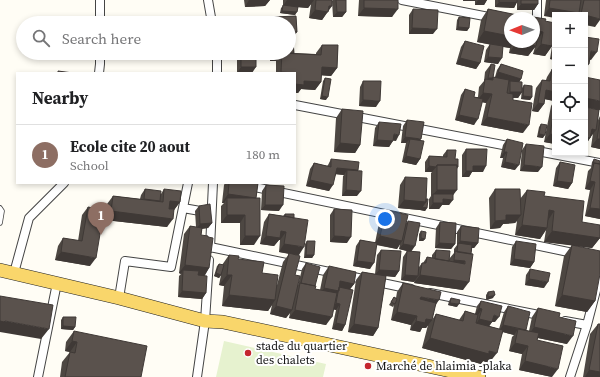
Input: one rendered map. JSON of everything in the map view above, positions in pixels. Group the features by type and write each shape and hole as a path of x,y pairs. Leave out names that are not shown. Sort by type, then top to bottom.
{"main road":[{"path":"0,270 119,298 205,321 223,322 479,377"}],"street":[{"path":"100,0 100,16"},
{"path":"208,0 211,16"},
{"path":"402,0 431,3 504,20"},
{"path":"538,0 538,12"},
{"path":"98,72 100,60"},
{"path":"217,60 217,72"},
{"path":"296,105 600,163"},
{"path":"14,273 29,218 63,184"},
{"path":"119,298 125,261 171,267 188,184"},
{"path":"198,377 205,321 213,184"},
{"path":"240,184 584,255"},
{"path":"183,208 211,212"},
{"path":"210,247 588,326"},
{"path":"570,377 588,326 600,275"},
{"path":"38,377 57,283"}],"lane":[{"path":"0,208 2,211 0,223"}],"green space":[{"name":"stade du quartier des chalets","path":"224,341 326,364 323,377 216,377"}],"building":[{"path":"316,0 332,0 332,6 329,6 328,12 315,10"},
{"path":"336,0 346,0 346,12 337,12"},
{"path":"364,0 398,0 398,9 364,8"},
{"path":"499,0 517,0 517,2 499,2"},
{"path":"521,0 538,0 538,4 521,4"},
{"path":"550,0 581,0 579,12 549,8"},
{"path":"584,0 600,0 600,19 588,16 588,12 581,12"},
{"path":"283,5 298,7 297,12 282,11"},
{"path":"413,9 438,10 437,29 412,28"},
{"path":"488,9 504,12 504,35 484,31"},
{"path":"459,17 470,18 469,28 458,27"},
{"path":"540,18 552,22 552,46 541,44 543,32 540,31"},
{"path":"588,37 599,39 597,52 591,51 589,64"},
{"path":"465,41 484,46 480,63 460,58"},
{"path":"490,44 503,46 502,58 488,57"},
{"path":"322,45 338,45 337,68 322,67 321,82 304,81 304,85 296,84 296,72 281,72 282,60 296,60 296,54 321,55"},
{"path":"241,60 256,60 256,67 241,67"},
{"path":"491,64 495,65 493,78 488,78"},
{"path":"501,64 523,71 521,79 498,72"},
{"path":"552,69 552,91 546,90 544,104 538,103 542,80 550,81"},
{"path":"493,77 509,80 507,93 513,94 513,100 532,103 529,125 487,117 492,94 483,93 485,79 493,80"},
{"path":"325,78 331,79 328,97 322,96"},
{"path":"588,78 600,80 600,101 588,99"},
{"path":"363,81 381,81 380,101 363,100"},
{"path":"510,81 522,82 522,92 510,92"},
{"path":"524,85 532,86 532,97 523,96"},
{"path":"465,89 475,92 474,97 483,99 478,119 459,115"},
{"path":"588,108 599,110 596,130 592,129 590,138 588,138"},
{"path":"342,109 363,111 360,145 340,143"},
{"path":"407,120 424,122 421,139 405,137"},
{"path":"600,120 600,139 597,139"},
{"path":"379,122 401,124 399,135 394,134 393,141 377,140"},
{"path":"552,123 552,134 550,134"},
{"path":"541,124 547,125 545,135 539,134"},
{"path":"410,139 424,141 420,159 406,156"},
{"path":"507,139 523,143 519,165 505,162 507,152 504,152"},
{"path":"526,144 544,146 542,167 524,165"},
{"path":"466,149 487,149 486,166 473,166 473,171 466,171"},
{"path":"447,150 456,150 455,159 458,159 458,167 457,165 437,165 436,167 429,166 429,156 447,157"},
{"path":"331,159 359,162 358,170 337,168 333,185 310,180 314,163 331,167"},
{"path":"594,159 600,161 600,164 594,163 593,165"},
{"path":"560,162 575,165 572,183 557,181"},
{"path":"594,163 600,164 600,209 590,208 595,182 590,181"},
{"path":"437,165 457,165 457,190 437,190"},
{"path":"347,170 362,171 361,191 346,190"},
{"path":"405,177 427,178 426,202 404,200"},
{"path":"229,184 258,184 256,198 228,194"},
{"path":"266,185 284,186 283,205 265,205"},
{"path":"145,189 161,191 160,201 144,199"},
{"path":"164,189 181,191 180,202 170,201 169,209 174,209 173,219 111,211 113,196 163,202"},
{"path":"495,189 520,189 521,215 506,215 506,220 495,221"},
{"path":"527,190 545,192 544,196 584,201 582,222 600,225 600,238 552,231 554,211 549,210 547,228 522,225"},
{"path":"433,194 453,194 453,200 443,199 443,203 433,203"},
{"path":"227,198 260,198 260,236 245,236 245,215 227,215"},
{"path":"426,199 428,199 427,208 422,207 426,202"},
{"path":"210,204 212,223 200,224 199,206"},
{"path":"88,207 104,210 96,258 61,252 63,238 82,241"},
{"path":"334,209 352,210 351,237 334,236"},
{"path":"386,210 408,215 402,241 380,236"},
{"path":"269,214 308,220 304,247 284,244 286,232 281,231 280,238 266,236"},
{"path":"285,214 294,214 294,218 285,216"},
{"path":"408,221 420,223 415,246 403,244"},
{"path":"440,222 456,223 455,244 439,243"},
{"path":"190,226 202,228 201,235 213,238 209,268 185,265"},
{"path":"461,226 479,228 478,243 460,241"},
{"path":"421,231 426,232 425,239 421,238"},
{"path":"360,240 377,243 374,263 357,261"},
{"path":"307,241 315,241 314,255 306,255"},
{"path":"516,241 536,244 534,262 514,259"},
{"path":"458,243 472,245 471,254 457,252"},
{"path":"572,245 600,251 600,274 595,301 562,295"},
{"path":"381,250 401,251 399,271 379,270"},
{"path":"436,250 450,251 449,261 435,259"},
{"path":"407,251 420,252 418,276 405,275"},
{"path":"455,251 473,254 469,282 420,275 422,263 426,263 427,257 465,264 465,261 454,260"},
{"path":"289,253 300,256 295,275 300,276 292,310 276,306"},
{"path":"229,255 239,256 238,259 264,262 262,273 278,275 275,300 229,295 232,275 227,275"},
{"path":"306,263 320,267 315,286 301,283"},
{"path":"219,264 224,265 221,275 216,273"},
{"path":"329,266 356,272 354,284 340,281 339,291 324,288"},
{"path":"530,269 550,273 548,282 529,279"},
{"path":"183,270 199,271 198,275 207,276 206,293 182,291"},
{"path":"362,272 386,276 378,328 354,324"},
{"path":"300,283 316,286 315,289 337,293 332,317 295,310"},
{"path":"403,283 441,292 439,300 421,297 420,299 436,303 432,320 426,319 425,323 416,321 417,316 397,312"},
{"path":"339,287 353,290 345,325 336,323 340,304 336,303"},
{"path":"494,291 495,295 488,297 488,292"},
{"path":"0,296 53,305 49,329 0,321"},
{"path":"394,297 397,299 395,304 391,302"},
{"path":"451,298 460,300 459,304 450,303"},
{"path":"481,301 502,306 499,317 494,315 492,322 479,319 482,309 479,308"},
{"path":"508,306 530,312 526,330 503,325"},
{"path":"538,308 560,313 559,317 576,321 573,336 534,327"},
{"path":"465,311 478,315 476,323 503,330 497,353 489,351 489,354 430,338 436,314 463,321"},
{"path":"63,317 76,317 75,327 63,326"},
{"path":"598,324 600,324 600,372 589,370"},
{"path":"518,329 539,333 537,340 563,346 558,369 525,361 528,346 515,343"},
{"path":"74,331 147,346 141,377 65,377 70,352 75,353 77,342 72,341"}],"place":[{"name":"Ecole cite 20 aout","path":"101,235"},
{"name":"stade du quartier des chalets","path":"248,353"},
{"name":"Marché de hlaimia -plaka","path":"368,366"}]}
